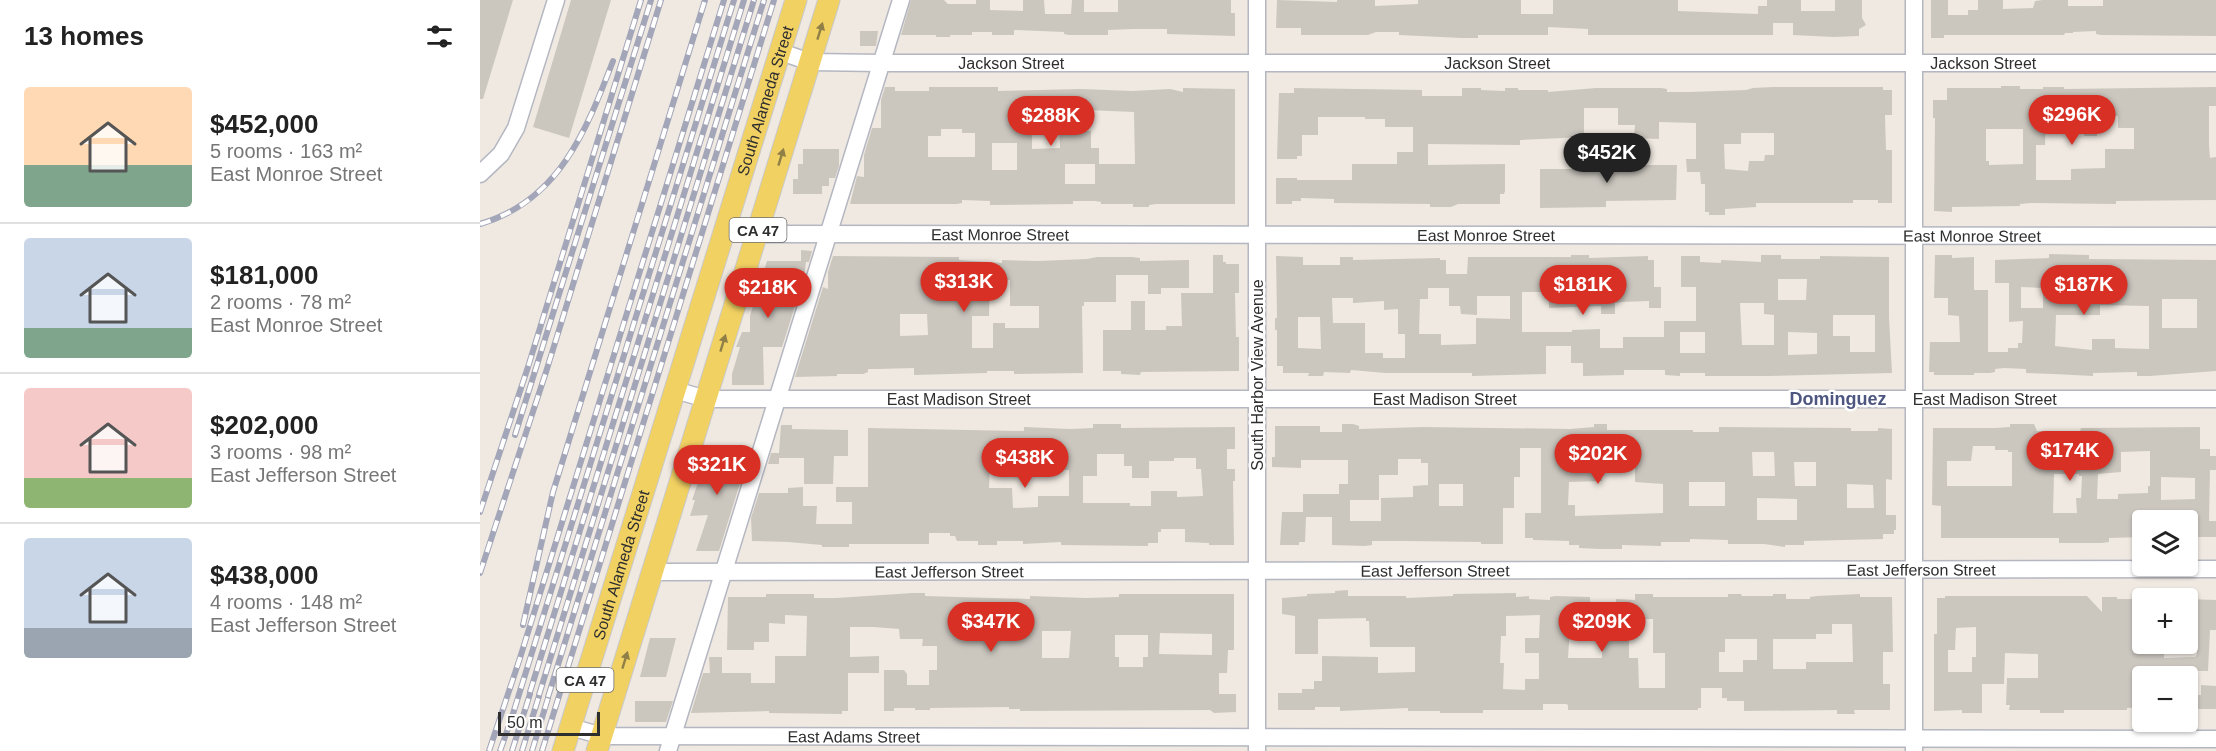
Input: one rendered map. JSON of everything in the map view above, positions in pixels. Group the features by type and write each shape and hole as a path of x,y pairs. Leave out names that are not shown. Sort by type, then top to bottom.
{"main road":[{"name":"South Alameda Street","path":"563,751 796,0"},
{"name":"South Alameda Street","path":"599,743 829,0"}],"street":[{"path":"480,174 501,153 516,128 556,0"},
{"path":"671,743 901,0"},
{"name":"South Harbor View Avenue","path":"1257,0 1257,744"},
{"path":"1914,0 1914,745"},
{"name":"Jackson Street","path":"781,52 810,62 881,63 2216,63"},
{"name":"East Monroe Street","path":"757,234 2216,236"},
{"name":"East Madison Street","path":"675,390 706,399 2216,399"},
{"name":"East Jefferson Street","path":"652,572 2216,569"},
{"name":"East Adams Street","path":"571,727 599,743 1914,745 2216,740"}],"building":[{"path":"480,0 513,0 483,99 480,99"},
{"path":"571,0 611,0 569,138 533,127"},
{"path":"911,0 944,0 948,4 976,4 976,0 990,0 990,10 1023,11 1023,0 1044,0 1045,14 1071,14 1072,0 1084,0 1084,12 1118,12 1118,0 1231,0 1231,13 1235,13 1235,36 1167,34 1167,29 1108,30 1108,35 1069,35 1064,32 1014,30 1014,35 972,32 972,35 950,35 950,37 901,35"},
{"path":"1277,0 1337,2 1337,0 1375,0 1375,6 1418,4 1418,0 1521,0 1521,14 1553,14 1553,0 1678,0 1678,11 1758,14 1758,6 1767,6 1767,0 1801,0 1801,11 1835,11 1835,0 1862,0 1862,18 1866,25 1859,29 1859,36 1834,37 1793,35 1793,23 1773,23 1773,35 1588,35 1588,29 1548,27 1548,35 1478,35 1478,38 1399,35 1399,32 1376,32 1368,35 1301,35 1301,28 1276,28"},
{"path":"1931,0 1948,0 1948,15 1968,15 1968,10 1978,10 1978,0 2003,0 2003,9 2033,8 2035,1 2043,0 2068,0 2068,6 2103,6 2103,0 2216,0 2216,36 2101,35 2096,34 2096,31 2065,33 2064,35 1944,35 1944,38 1931,38"},
{"path":"860,31 878,31 876,46 860,46"},
{"path":"2001,86 2020,86 2020,89 2216,87 2216,106 2209,106 2209,145 2210,158 2216,157 2216,200 2116,201 2116,204 2031,203 2020,204 2020,206 1952,207 1952,212 1934,211 1935,118 1933,118 1933,100 1947,100 1947,88 2001,88","holes":["2098,116 2118,116 2118,128 2134,128 2134,149 2105,149 2105,168 2071,169 2071,180 2036,180 2036,145 2045,145 2046,123 2085,123 2084,136 2097,136","1986,129 2023,129 2023,164 1989,165 1989,161 1986,161"]},
{"path":"885,87 895,87 895,91 929,91 929,87 998,87 998,91 1170,89 1183,92 1183,88 1235,89 1235,204 1156,204 1149,205 1149,207 1133,207 1133,204 1073,201 1073,204 990,205 990,201 962,200 962,203 957,204 850,204 857,176 864,177 864,155 872,128 881,128 881,100","holes":["1087,110 1134,112 1135,164 1099,164 1099,148 1091,148 1091,131 1087,131","1032,124 1059,124 1060,148 1032,149","941,129 962,129 962,133 975,133 975,157 928,157 928,136 941,136","992,143 1017,143 1017,170 992,170","1065,164 1095,164 1095,184 1065,184"]},
{"path":"1883,87 1883,90 1892,90 1892,115 1885,115 1886,150 1892,150 1892,203 1878,203 1878,200 1853,200 1853,203 1756,203 1756,207 1725,209 1725,215 1709,215 1709,212 1705,212 1705,184 1701,184 1700,172 1687,172 1686,159 1696,159 1696,123 1659,122 1659,139 1634,138 1635,125 1618,125 1618,108 1584,108 1584,137 1520,140 1520,145 1428,144 1428,165 1505,164 1505,191 1504,194 1500,194 1500,204 1430,207 1430,204 1334,203 1334,199 1301,198 1301,201 1292,201 1292,204 1276,204 1276,178 1352,180 1352,164 1397,164 1397,152 1413,152 1413,127 1385,127 1385,119 1318,117 1318,135 1302,135 1302,156 1297,156 1297,159 1277,159 1279,93 1294,93 1294,88 1422,90 1422,96 1462,96 1462,88 1505,91 1505,88 1518,88 1518,90 1548,90 1548,92 1596,88 1661,88 1667,89 1667,92 1690,92 1753,88","holes":["1741,133 1774,133 1774,155 1765,155 1764,161 1749,161 1748,171 1725,169 1724,144 1741,144"]},
{"path":"803,149 839,149 839,166 835,178 829,178 829,186 822,186 822,194 793,194 793,179 798,179 798,164 803,164"},
{"path":"1586,154 1607,154 1607,164 1633,165 1633,159 1645,159 1645,165 1677,165 1676,200 1606,201 1606,207 1540,208 1540,169 1586,169"},
{"path":"801,250 812,251 809,262 806,262 804,277 793,277 793,300 797,300 782,347 763,347 764,385 732,385 732,374 740,347 736,347 742,332 750,332 750,316 767,261 801,261"},
{"path":"2049,254 2089,255 2089,259 2216,260 2216,371 2150,376 2137,376 2137,372 2093,373 2093,376 2026,373 2026,369 2004,368 1995,369 1995,372 1990,373 1974,373 1974,375 1934,375 1934,372 1929,372 1930,342 1960,342 1959,316 1948,315 1948,298 1934,298 1935,255 1952,255 1952,258 1974,257 1974,290 1988,290 1988,352 2008,352 2008,348 2018,348 2018,343 2022,343 2023,321 2009,322 2009,283 1995,283 1995,260 2049,258","holes":["2021,287 2043,288 2043,308 2021,308","2162,299 2197,299 2197,328 2162,328","2100,305 2149,306 2149,349 2115,348 2115,339 2092,339 2092,350 2055,346 2056,315 2100,315"]},
{"path":"1213,255 1223,255 1223,262 1226,264 1239,264 1239,293 1235,293 1239,371 1141,372 1140,375 1121,374 1121,371 1103,371 1103,330 1131,330 1131,301 1145,301 1145,330 1166,330 1166,326 1182,326 1181,293 1213,293"},
{"path":"1571,255 1589,255 1589,258 1648,256 1648,260 1654,260 1654,287 1661,287 1661,308 1649,308 1649,301 1622,302 1615,303 1615,314 1601,314 1601,306 1549,308 1549,292 1522,292 1522,332 1572,332 1572,330 1600,329 1600,348 1623,348 1623,337 1664,337 1664,321 1696,321 1696,287 1681,287 1681,256 1700,256 1700,262 1721,263 1721,260 1761,262 1761,255 1781,255 1781,259 1820,259 1820,256 1889,257 1892,373 1705,376 1705,373 1680,373 1680,376 1665,375 1665,370 1624,370 1624,375 1583,376 1583,363 1571,363 1571,346 1546,346 1546,374 1472,376 1472,373 1385,373 1351,370 1350,373 1324,372 1323,376 1308,376 1309,373 1283,373 1283,366 1277,366 1276,256 1303,257 1303,265 1340,265 1340,257 1353,257 1353,260 1440,258 1440,260 1446,260 1446,274 1467,274 1468,257 1571,257","holes":["1778,279 1807,279 1806,300 1778,300","1428,288 1449,288 1449,306 1460,306 1461,314 1477,315 1477,296 1510,296 1510,319 1476,318 1476,344 1441,345 1441,334 1419,334 1420,299 1428,299","1332,298 1353,298 1353,303 1384,301 1384,310 1398,309 1398,334 1405,334 1405,358 1383,358 1383,353 1365,353 1365,323 1333,323","1740,303 1764,303 1764,314 1774,315 1774,345 1742,345","1833,315 1875,315 1875,352 1850,352 1850,336 1833,336","1298,317 1320,317 1321,349 1298,348","1680,332 1705,332 1705,353 1680,353","1788,332 1817,333 1817,354 1788,355"]},
{"path":"833,256 959,257 959,260 1002,263 1002,260 1038,261 1132,257 1140,258 1140,261 1189,260 1189,288 1161,288 1161,294 1148,294 1148,275 1116,275 1116,302 1084,302 1082,306 1083,373 1014,374 1014,371 987,371 987,373 914,375 914,368 868,369 868,372 863,374 795,377 823,287 828,289 828,272","holes":["990,280 1010,280 1010,306 1039,306 1039,328 1005,328 1005,323 993,323 993,348 972,348 972,316 989,316","900,314 927,314 928,335 900,336"]},
{"path":"1093,424 1121,424 1121,428 1235,427 1235,449 1227,449 1227,469 1235,469 1235,481 1233,481 1234,545 1185,542 1185,529 1161,529 1161,532 1158,532 1158,543 1148,543 1148,546 1061,545 1061,542 1023,544 1023,541 997,541 997,545 978,545 978,541 957,541 955,536 950,536 950,533 929,533 929,544 849,544 849,547 822,547 822,545 788,542 752,541 751,518 759,493 788,493 788,488 803,487 803,506 817,506 816,524 852,524 852,502 836,502 836,487 868,487 868,428 1024,431 1024,427 1093,428","holes":["1097,454 1124,454 1124,466 1132,466 1132,478 1149,478 1149,461 1196,458 1196,469 1201,469 1203,496 1177,497 1177,491 1151,491 1151,506 1130,506 1130,503 1083,503 1083,476 1097,476","990,465 1026,466 1026,474 1040,474 1040,470 1069,470 1069,496 1038,496 1038,507 1013,508 1012,488 989,488"]},
{"path":"1342,424 1353,424 1359,426 1359,429 1423,427 1570,429 1607,424 1607,430 1693,430 1693,432 1719,432 1719,427 1851,428 1851,431 1892,429 1892,480 1886,479 1886,515 1896,515 1896,530 1894,534 1883,534 1883,539 1804,541 1804,545 1785,545 1785,547 1764,544 1728,544 1728,540 1690,539 1690,542 1661,542 1661,546 1622,545 1622,549 1600,549 1579,548 1579,545 1569,545 1569,541 1533,540 1533,538 1525,538 1525,513 1541,513 1541,448 1520,448 1520,477 1514,477 1514,508 1503,508 1503,544 1372,541 1372,545 1365,546 1332,545 1332,517 1306,517 1305,542 1299,542 1299,545 1280,545 1282,512 1303,512 1303,494 1339,494 1339,484 1348,484 1348,460 1301,460 1301,468 1272,467 1272,457 1275,457 1275,426 1320,426 1320,432 1342,432","holes":["1752,452 1774,452 1775,476 1753,476","1398,459 1421,459 1421,463 1428,463 1428,485 1413,486 1413,497 1381,498 1381,521 1350,521 1350,500 1379,500 1379,475 1398,475","1794,462 1816,462 1816,486 1795,486","1602,464 1635,464 1635,482 1663,484 1663,513 1575,516 1575,505 1568,505 1569,482 1602,481","1689,482 1725,482 1725,506 1689,506","1439,484 1463,484 1463,506 1439,506","1847,484 1873,485 1874,508 1847,508","1757,498 1797,499 1797,520 1757,520"]},
{"path":"2010,424 2034,424 2037,431 2080,431 2081,428 2200,427 2200,449 2210,449 2210,456 2216,456 2216,470 2210,470 2209,521 2216,521 2216,537 2198,537 2198,510 2132,510 2132,537 2109,538 2109,542 2059,543 2059,538 1941,538 1941,506 1932,505 1933,428 2010,427","holes":["1973,446 1995,446 1995,450 2012,452 2012,486 1947,486 1947,461 1971,461","2150,451 2148,493 2118,494 2118,499 2097,499 2098,474 2121,472 2121,452","2054,474 2082,476 2081,498 2076,498 2077,513 2053,513","2161,477 2195,478 2195,499 2161,500"]},
{"path":"781,425 792,425 792,429 848,430 848,456 834,456 833,484 804,484 804,458 779,458 779,464 768,464 771,453 779,453"},
{"path":"708,454 749,454 745,469 740,469 740,483 719,551 696,551 708,515 690,516 695,500 692,500"},
{"path":"1348,590 1348,596 1406,596 1406,598 1453,596 1453,594 1516,593 1516,597 1529,596 1529,599 1550,600 1550,597 1555,596 1590,597 1591,627 1570,627 1568,658 1602,658 1602,636 1592,636 1592,622 1618,622 1618,641 1629,641 1629,658 1638,658 1639,688 1665,688 1665,653 1653,653 1653,619 1616,619 1616,599 1635,600 1635,594 1653,594 1653,597 1728,597 1728,594 1773,596 1773,594 1786,594 1786,599 1860,594 1860,597 1892,597 1893,652 1883,652 1883,684 1890,684 1890,710 1854,710 1855,714 1837,714 1837,710 1744,711 1744,701 1727,701 1727,698 1722,698 1722,688 1701,688 1701,708 1698,710 1568,710 1566,704 1543,704 1543,710 1483,710 1483,713 1408,711 1408,708 1340,711 1340,707 1278,710 1278,693 1302,693 1302,689 1314,689 1314,681 1322,681 1322,656 1378,657 1378,673 1415,672 1415,647 1370,647 1369,621 1366,621 1366,618 1318,619 1318,654 1295,654 1295,616 1282,614 1282,598 1335,593 1335,591","holes":["1540,615 1539,638 1525,638 1525,653 1539,653 1539,679 1525,679 1525,690 1503,689 1504,663 1500,663 1501,636 1506,636 1506,616","1832,624 1852,624 1853,662 1806,662 1806,669 1773,669 1773,639 1816,639 1816,634 1832,634","1725,639 1757,639 1757,660 1743,660 1743,672 1719,672 1719,652 1725,652"]},
{"path":"913,593 925,593 925,596 1030,599 1030,596 1086,598 1119,597 1119,594 1234,594 1234,650 1228,650 1227,673 1219,673 1219,694 1236,694 1236,712 1214,713 1210,710 1020,711 1020,709 1009,709 1009,707 930,708 930,710 894,708 894,711 884,711 884,670 904,670 907,674 907,685 929,685 929,670 937,670 937,646 922,646 923,639 900,639 899,629 850,627 850,657 879,656 879,673 848,673 848,711 842,711 842,714 769,713 769,711 691,713 703,673 710,673 709,657 722,657 722,673 751,673 751,683 775,683 775,656 806,656 807,616 785,615 785,624 769,623 769,642 754,642 754,650 727,650 728,597 814,594 814,598","holes":["1042,631 1071,631 1069,658 1042,658","1160,633 1212,634 1212,655 1159,654","1115,635 1148,635 1148,657 1143,657 1143,667 1119,667 1119,657 1115,657"]},
{"path":"1945,596 2087,596 2102,612 2102,597 2132,599 2132,654 2164,654 2164,658 2195,657 2198,654 2198,599 2216,600 2216,630 2210,630 2208,671 2198,671 2198,666 2132,666 2132,708 2127,708 2127,710 2064,710 2064,713 2040,713 2040,710 2009,710 2010,705 2006,705 2007,678 2038,678 2038,654 2005,653 2004,684 1982,684 1982,713 1962,713 1962,710 1934,711 1934,634 1937,634 1937,598 1945,598","holes":["1976,627 1976,657 1972,657 1972,672 1948,672 1948,650 1955,650 1956,628"]},
{"path":"650,638 676,638 666,677 640,677"},
{"path":"2201,685 2216,686 2216,709 2198,709 2198,695 2201,695"},
{"path":"635,701 673,701 666,722 635,722"}],"railway":[{"path":"480,512 528,367 641,0"},
{"path":"515,435 651,0"},
{"path":"480,573 546,372 661,0"},
{"path":"523,625 553,492 705,0"},
{"path":"489,751 520,658 724,0"},
{"path":"500,751 734,0"},
{"path":"530,692 744,0"},
{"path":"539,695 754,0"},
{"path":"548,697 764,0"},
{"path":"542,751 774,0"},
{"path":"480,224 507,213 530,199 550,181 580,137 613,61"},
{"path":"512,751 530,694"},
{"path":"522,751 539,696"},
{"path":"532,751 548,698"}],"district":[{"name":"Dominguez","path":"1838,399"}]}
